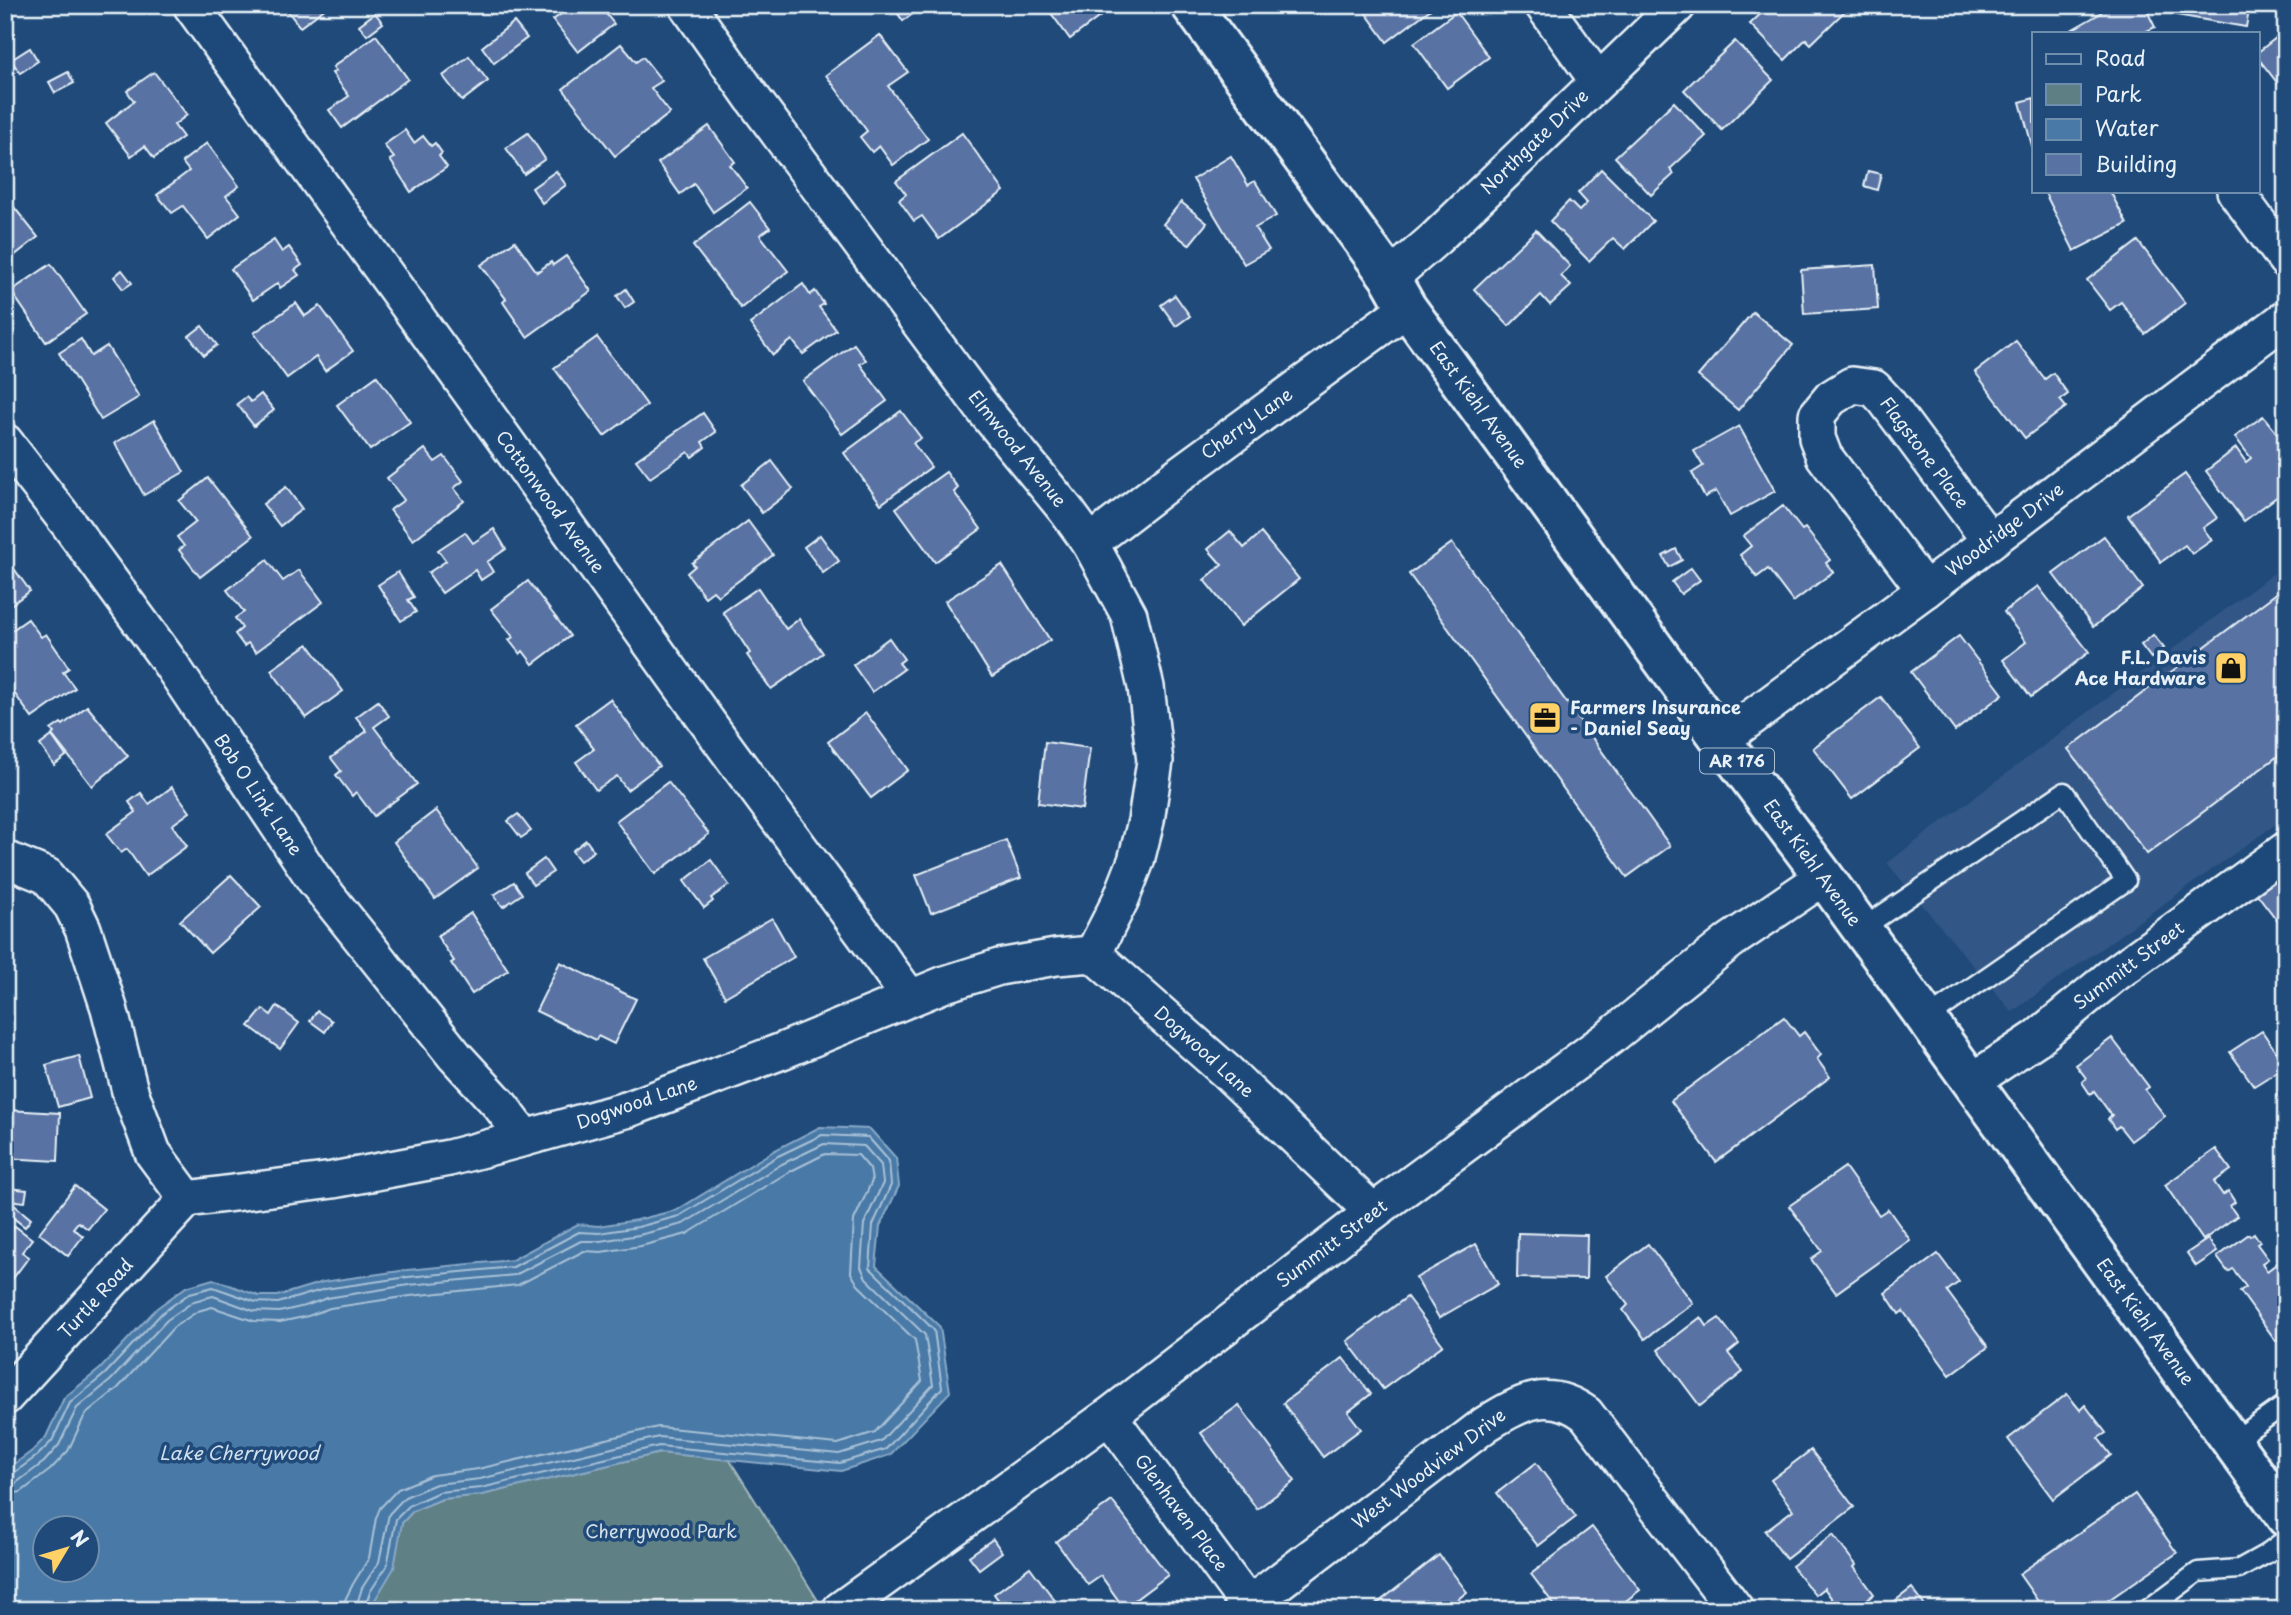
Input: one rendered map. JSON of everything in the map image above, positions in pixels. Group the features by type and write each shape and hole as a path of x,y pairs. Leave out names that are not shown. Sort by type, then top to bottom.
{"main road":[{"name":"East Kiehl Avenue","path":"1191,5 2286,1517"}],"street":[{"name":"Cottonwood Avenue","path":"191,5 910,998"},
{"name":"Elmwood Avenue","path":"687,5 751,96 985,411 1090,543 1129,615 1146,687 1155,761 1146,821 1136,861 1122,899 1093,954"},
{"path":"1543,5 1598,81"},
{"name":"Northgate Drive","path":"1399,293 1436,238 1678,5"},
{"path":"2236,192 2286,260"},
{"name":"Cherry Lane","path":"1090,543 1212,449 1399,293"},
{"name":"Woodridge Drive","path":"1721,740 2286,318"},
{"name":"Flagstone Place","path":"1925,590 1824,456 1816,438 1817,415 1831,398 1852,385 1874,388 1990,541"},
{"name":"Bob O Link Lane","path":"5,442 168,660 314,879 455,1056 500,1105 525,1138"},
{"name":"Summitt Street","path":"1971,1082 2037,1038 2112,976 2286,850"},
{"path":"5,859 47,876 72,906 88,943 109,1008 130,1091 153,1153 187,1199"},
{"name":"Summitt Street","path":"840,1610 1109,1416 1373,1212 1609,1038 1730,941 1824,877"},
{"name":"Dogwood Lane","path":"187,1199 333,1180 449,1158 525,1138 629,1109 782,1051 945,984 999,967 1055,957 1093,954 1227,1072 1373,1212"},
{"name":"Turtle Road","path":"5,1397 187,1199"},
{"name":"West Woodview Drive","path":"1248,1608 1486,1424 1511,1408 1538,1399 1553,1398 1574,1405 1586,1413 1736,1610"},
{"name":"Glenhaven Place","path":"1109,1416 1248,1608"}],"lane":[{"path":"1861,929 2064,792 2126,881 1926,1019"},
{"path":"2232,1442 2286,1404"},
{"path":"2147,1610 2198,1573 2239,1569 2286,1539"}],"shaded area":[{"path":"2286,564 2286,817 2012,1012 1887,863"}],"green space":[{"name":"Cherrywood Park","path":"660,1453 729,1459 824,1610 370,1610 402,1523 413,1511 442,1499 482,1495"}],"water":[{"name":"Lake Cherrywood","path":"820,1127 870,1129 896,1158 899,1186 880,1226 876,1266 940,1327 950,1392 890,1455 841,1471 660,1453 482,1495 442,1499 413,1511 402,1523 394,1568 369,1610 5,1610 5,1471 46,1437 64,1398 100,1369 157,1308 186,1287 213,1279 259,1296 277,1296 323,1282 407,1270 512,1260 578,1224 598,1226 677,1210 775,1150"}],"building":[{"path":"283,5 330,5 300,27"},
{"path":"561,5 599,5 614,24 578,52 553,20 565,11"},
{"path":"892,5 925,5 903,21"},
{"path":"1045,5 1095,5 1102,15 1070,39"},
{"path":"1360,5 1436,5 1387,42"},
{"path":"1770,5 1840,5 1845,11 1811,44 1806,39 1785,60 1750,24"},
{"path":"2096,5 2144,5 2155,27 2145,32 2068,32 2101,13"},
{"path":"2177,5 2250,5 2246,27 2176,15"},
{"path":"1456,12 1489,57 1447,88 1414,43"},
{"path":"375,13 383,23 367,35 359,25"},
{"path":"514,22 527,38 494,63 482,47"},
{"path":"2286,30 2286,94 2260,61 2260,50"},
{"path":"376,35 408,79 342,128 329,110 349,96 332,73 336,71 333,67"},
{"path":"880,35 908,72 888,86 928,139 893,165 879,146 872,152 860,137 867,131 826,75"},
{"path":"1735,41 1773,80 1722,130 1684,90"},
{"path":"621,44 636,62 643,57 662,81 651,88 670,113 615,156 563,89"},
{"path":"30,48 38,61 20,73 11,60"},
{"path":"469,56 488,81 462,101 443,76"},
{"path":"68,72 74,83 55,93 49,82"},
{"path":"154,72 187,115 174,125 183,137 154,158 145,146 131,156 106,123 134,101 127,91"},
{"path":"2032,99 2032,146 2020,102"},
{"path":"1674,102 1706,136 1670,169 1674,174 1651,195 1615,157"},
{"path":"709,126 735,162 730,165 747,188 713,212 694,184 680,194 658,163"},
{"path":"405,130 414,143 423,136 431,146 435,143 442,153 439,156 447,167 411,192 390,160 394,158 384,145"},
{"path":"528,133 545,159 524,174 506,148"},
{"path":"962,133 1004,191 939,239 922,216 914,221 899,200 906,194 896,181"},
{"path":"207,143 239,186 226,196 240,214 208,239 183,206 172,213 157,195 189,171 182,162"},
{"path":"1231,156 1248,185 1255,181 1276,216 1255,228 1269,250 1244,264 1193,179"},
{"path":"1601,169 1653,221 1625,249 1613,238 1589,261 1550,221 1569,201 1579,211 1587,203 1578,193"},
{"path":"556,171 566,185 542,203 532,188"},
{"path":"1868,171 1881,174 1877,190 1864,186"},
{"path":"2044,192 2111,192 2127,224 2074,251"},
{"path":"5,196 38,237 5,263"},
{"path":"750,202 770,228 760,235 788,271 741,308 693,246"},
{"path":"1181,202 1207,223 1189,245 1163,224"},
{"path":"1536,230 1570,266 1561,276 1571,286 1550,305 1541,295 1509,326 1474,289"},
{"path":"274,240 282,252 289,247 302,265 295,270 299,275 280,288 278,283 253,300 231,269"},
{"path":"515,241 537,272 566,256 591,291 527,337 503,302 506,299 481,265"},
{"path":"2138,241 2185,303 2145,334 2121,302 2110,310 2087,280"},
{"path":"51,264 86,314 46,342 11,291"},
{"path":"1875,265 1878,309 1804,314 1801,270"},
{"path":"122,270 132,283 123,289 114,277"},
{"path":"803,284 810,295 815,291 824,304 819,307 836,330 803,354 792,340 773,355 750,324"},
{"path":"626,289 634,302 625,308 617,296"},
{"path":"1175,295 1190,316 1176,326 1161,305"},
{"path":"296,303 305,316 320,306 353,351 325,371 316,357 287,378 254,333"},
{"path":"1753,312 1793,345 1738,410 1698,376"},
{"path":"202,326 217,345 204,355 189,336"},
{"path":"597,337 647,405 604,436 554,368"},
{"path":"81,339 91,356 107,346 139,397 101,420 59,353"},
{"path":"2016,341 2045,379 2053,373 2068,394 2060,400 2066,407 2025,438 1975,372"},
{"path":"854,344 866,360 860,364 887,401 842,434 803,381"},
{"path":"377,376 410,422 370,450 337,405"},
{"path":"261,394 274,410 254,426 237,404 246,397 251,402"},
{"path":"901,411 921,438 913,443 931,467 881,504 844,453"},
{"path":"703,413 716,432 702,442 705,447 692,457 688,452 650,478 636,460"},
{"path":"2263,416 2286,444 2286,490 2244,521 2206,471 2236,448 2246,462 2251,458 2235,437"},
{"path":"154,420 184,472 144,495 115,443"},
{"path":"1739,426 1775,491 1730,516 1716,491 1705,497 1692,473 1703,466 1694,451"},
{"path":"425,449 435,462 444,456 463,481 454,488 464,501 413,540 390,510 404,500 387,478"},
{"path":"772,461 793,489 762,513 741,485"},
{"path":"946,472 958,488 954,492 981,529 935,562 896,508"},
{"path":"2185,474 2217,518 2203,528 2212,540 2192,554 2185,545 2161,562 2128,515"},
{"path":"208,478 253,536 200,577 179,550 184,546 177,537 196,522 179,501"},
{"path":"286,487 302,509 280,526 263,504"},
{"path":"1783,506 1802,530 1805,528 1830,560 1826,563 1833,572 1793,602 1768,569 1757,577 1740,555 1751,546 1743,536"},
{"path":"748,521 773,555 718,596 713,591 705,597 687,573 695,566 692,563"},
{"path":"494,529 506,549 487,562 493,572 481,580 475,570 442,593 428,573 446,561 438,550 465,532 473,543"},
{"path":"1230,531 1244,548 1261,533 1299,579 1241,626 1204,580 1222,565 1208,549"},
{"path":"820,535 839,561 823,573 804,547"},
{"path":"2104,536 2143,588 2093,627 2053,574"},
{"path":"1452,543 1670,846 1627,877 1409,574"},
{"path":"1676,549 1682,560 1669,567 1663,556"},
{"path":"267,560 283,581 299,570 323,602 256,652 248,643 244,646 235,634 242,628 235,618 244,612 227,590"},
{"path":"10,563 30,591 5,609 5,567"},
{"path":"1002,565 1050,640 992,677 945,601"},
{"path":"1691,568 1700,580 1681,594 1672,582"},
{"path":"398,572 414,597 408,600 416,612 401,621 378,585"},
{"path":"528,581 570,636 533,664 523,651 520,654 509,640 513,637 491,609"},
{"path":"2038,586 2089,652 2031,697 2003,660 2026,642 2004,612"},
{"name":"F.L. Davis Ace Hardware","path":"2286,586 2286,750 2147,854 2068,749"},
{"path":"758,588 786,629 799,619 823,653 771,689 747,655 750,653 723,612"},
{"path":"28,619 41,637 46,634 69,668 63,672 75,688 32,718 5,680 5,635"},
{"path":"2153,635 2164,648 2151,658 2141,645"},
{"path":"1959,636 2003,694 1955,731 1911,672"},
{"path":"889,638 904,659 899,663 904,669 872,692 853,665"},
{"path":"308,644 343,691 306,718 271,670"},
{"path":"1881,697 1920,748 1852,799 1813,748"},
{"path":"610,699 659,766 627,790 617,776 596,790 576,762 594,749 576,724"},
{"path":"378,701 389,716 374,727 417,784 374,816 356,792 352,796 336,775 341,771 331,758 367,731 356,717"},
{"path":"87,706 128,756 92,786 52,735 54,733 51,730 61,723 63,725"},
{"path":"866,713 908,770 871,798 828,742"},
{"path":"52,736 66,756 54,765 40,745"},
{"path":"1045,742 1090,748 1082,809 1038,803"},
{"path":"668,782 709,834 655,874 616,821"},
{"path":"172,787 190,812 172,825 187,846 146,876 127,849 121,853 106,834 136,812 129,802 141,793 149,804"},
{"path":"436,810 478,868 435,899 394,842"},
{"path":"518,814 531,831 521,838 508,821"},
{"path":"586,840 594,851 580,861 572,851"},
{"path":"1006,840 1021,878 931,913 916,875"},
{"path":"544,859 553,872 533,885 525,873"},
{"path":"711,860 729,885 711,898 713,901 704,908 684,881"},
{"path":"2286,860 2286,932 2251,886"},
{"path":"231,875 261,907 210,953 180,921"},
{"path":"514,882 522,894 503,907 494,895"},
{"path":"471,913 508,970 472,994 437,936"},
{"path":"772,918 794,957 725,997 703,958"},
{"path":"560,962 636,999 614,1044 598,1036 596,1040 536,1011"},
{"path":"277,1006 299,1023 280,1049 249,1026 263,1009 271,1015"},
{"path":"317,1011 332,1021 325,1032 310,1021"},
{"path":"1784,1017 1799,1036 1804,1032 1821,1055 1817,1059 1830,1077 1716,1162 1671,1101"},
{"path":"2262,1031 2286,1066 2254,1086 2230,1052"},
{"path":"2112,1038 2149,1087 2145,1090 2165,1116 2131,1141 2119,1126 2115,1129 2108,1119 2112,1116 2094,1091 2090,1094 2082,1082 2086,1078 2076,1065"},
{"path":"79,1056 90,1098 58,1107 46,1065"},
{"path":"8,1110 60,1113 58,1161 5,1158"},
{"path":"2216,1149 2231,1170 2214,1182 2223,1195 2228,1191 2235,1202 2230,1206 2237,1216 2203,1240 2165,1185"},
{"path":"1845,1167 1879,1215 1888,1209 1910,1240 1836,1293 1811,1259 1822,1251 1789,1206"},
{"path":"75,1186 104,1209 88,1229 78,1222 73,1228 83,1236 68,1256 39,1233"},
{"path":"8,1188 27,1190 25,1202 7,1200"},
{"path":"13,1204 31,1219 25,1227 7,1213"},
{"path":"15,1226 32,1239 22,1252 29,1257 5,1289 5,1240"},
{"path":"1518,1233 1587,1235 1586,1279 1517,1278"},
{"path":"2254,1233 2260,1242 2257,1244 2268,1259 2262,1263 2267,1271 2283,1259 2286,1263 2286,1334 2276,1341 2240,1291 2246,1287 2233,1269 2228,1272 2217,1257"},
{"path":"2208,1239 2217,1252 2196,1266 2187,1253"},
{"path":"1476,1244 1498,1284 1439,1318 1416,1278"},
{"path":"1648,1244 1693,1303 1645,1339 1623,1310 1628,1305 1606,1276"},
{"path":"1938,1254 1959,1282 1947,1291 1988,1347 1950,1375 1903,1311 1899,1314 1885,1293"},
{"path":"1407,1297 1443,1345 1383,1389 1347,1341"},
{"path":"1701,1317 1707,1326 1719,1318 1739,1344 1728,1353 1743,1372 1700,1406 1658,1350"},
{"path":"1343,1358 1371,1394 1348,1412 1361,1429 1323,1457 1283,1403"},
{"path":"2067,1394 2080,1410 2085,1405 2106,1433 2098,1438 2111,1455 2053,1499 2008,1439"},
{"path":"1239,1405 1295,1481 1257,1509 1201,1433"},
{"path":"1811,1450 1854,1507 1786,1559 1765,1531 1793,1510 1771,1480"},
{"path":"1536,1463 1576,1517 1538,1546 1497,1493"},
{"path":"2135,1494 2177,1553 2094,1610 2044,1610 2019,1574"},
{"path":"1112,1501 1168,1575 1124,1608 1101,1576 1088,1585 1056,1542"},
{"path":"1592,1527 1640,1590 1614,1610 1558,1610 1531,1574"},
{"path":"1833,1535 1874,1594 1854,1610 1840,1610 1824,1588 1815,1595 1792,1566"},
{"path":"993,1539 1002,1552 979,1569 969,1556"},
{"path":"1439,1555 1467,1592 1444,1610 1369,1610"},
{"path":"1030,1567 1062,1610 1006,1610 994,1594"},
{"path":"1912,1588 1928,1610 1883,1610"}],"place":[{"name":"F.L. Davis Ace Hardware","path":"2231,668"},
{"name":"Farmers Insurance - Daniel Seay","path":"1545,718"}]}
